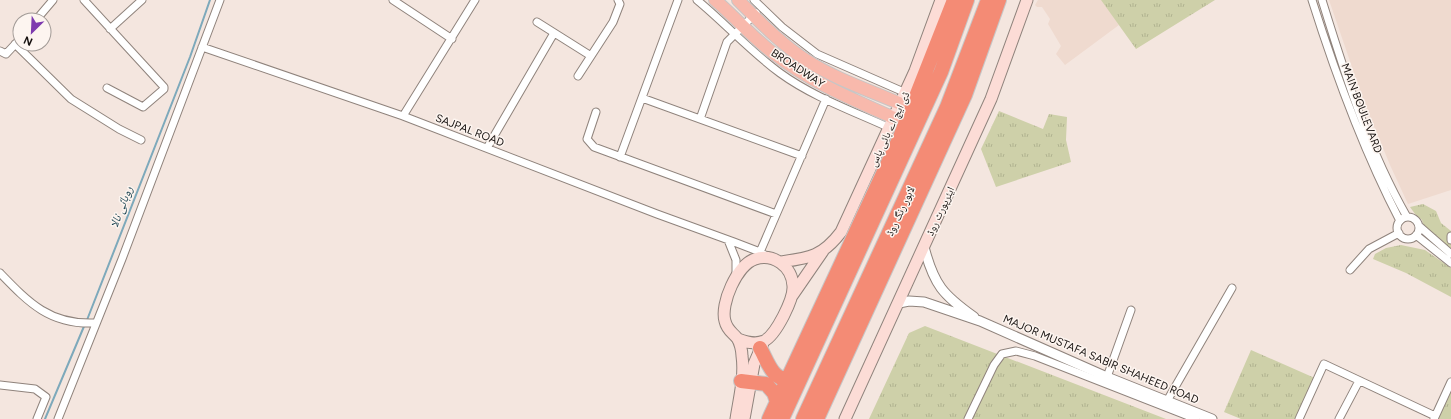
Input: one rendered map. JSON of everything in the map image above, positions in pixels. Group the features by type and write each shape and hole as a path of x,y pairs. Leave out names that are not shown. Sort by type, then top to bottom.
{"highway":[{"path":"769,419 900,137 954,0"},
{"name":"لاہور رنگ روڈ","path":"782,419 890,186 940,72 966,0"},
{"name":"لاہور رنگ روڈ","path":"803,419 947,107 988,0"},
{"path":"817,419 965,95 999,0"},
{"path":"762,345 776,376 781,379 788,378"},
{"path":"746,382 766,384 774,393 777,402"}],"main road":[{"name":"BROADWAY","path":"714,0 739,29 807,77 892,123"},
{"name":"BROADWAY","path":"738,0 758,12 787,46 808,61 827,71 903,99"},
{"name":"ڈی ایچ اے بائی پاس","path":"791,297 823,251 840,232 903,99 941,0"},
{"name":"ایئرپورٹ روڈ","path":"845,419 991,99 1026,0"},
{"path":"780,262 808,258 823,251"},
{"path":"736,419 746,382 756,358 762,345 779,323 791,297 793,287 792,278 788,270 780,262 764,255 748,263 736,278 726,302 724,315 730,332 738,339 762,345"},
{"path":"738,339 746,382 744,419"}],"street":[{"path":"43,12 53,0"},
{"path":"84,0 164,87 164,89 143,107 107,88"},
{"path":"110,29 142,0"},
{"path":"58,419 93,323 122,259 220,0"},
{"path":"393,0 452,39"},
{"path":"403,116 475,0"},
{"path":"578,76 613,22 620,4 618,0"},
{"path":"620,156 678,0"},
{"path":"697,0 739,29 764,61 781,74 813,94 892,123"},
{"path":"700,119 728,42 739,29 758,12 754,0"},
{"name":"MAIN BOULEVARD","path":"1312,0 1354,122 1376,174 1400,221"},
{"name":"MAIN BOULEVARD","path":"1322,0 1357,106 1387,178 1407,217"},
{"path":"537,22 591,56"},
{"path":"487,148 554,33"},
{"name":"SAJPAL ROAD","path":"202,47 403,116 764,255"},
{"path":"0,51 6,54 12,48"},
{"path":"27,52 71,99 119,129 141,140"},
{"path":"642,98 802,156"},
{"path":"764,255 776,214 826,99"},
{"path":"596,112 587,139 594,147 776,214"},
{"path":"1416,235 1406,238 1398,233 1397,227 1400,221 1407,217 1415,220 1419,226 1451,254"},
{"path":"1416,235 1419,226"},
{"path":"1350,270 1369,249 1398,233"},
{"path":"1416,235 1451,264"},
{"path":"728,240 736,260 736,278"},
{"path":"924,247 930,270 943,292 954,303 980,321"},
{"path":"0,273 30,304 43,313 58,318 93,323"},
{"path":"1167,401 1232,288"},
{"path":"899,303 910,301 924,302 980,321"},
{"path":"1107,377 1131,310"},
{"name":"MAJOR MUSTAFA SABIR SHAHEED ROAD","path":"980,321 1107,377 1212,419"},
{"path":"968,419 994,365 1002,354 1016,351 1035,356 1196,419"},
{"path":"1299,419 1324,364 1434,418 1451,382"},
{"path":"1339,419 1359,381"},
{"path":"0,385 35,389 46,397 37,419"}],"shaded area":[{"path":"1038,0 1102,0 1119,25 1065,65 1056,54 1061,46 1048,24 1050,19 1042,7 1037,7 1035,5"},
{"path":"1329,0 1451,0 1451,190 1408,204 1364,102"}],"green space":[{"path":"1101,0 1215,0 1136,49"},
{"path":"999,111 1043,129 1049,114 1067,117 1066,140 1071,162 996,187 981,149"},
{"path":"1423,204 1436,211 1441,223 1451,231 1451,250 1424,227 1422,220 1410,207"},
{"path":"1401,245 1425,250 1451,268 1451,297 1406,273 1373,259 1375,254 1386,248"},
{"path":"925,326 1166,419 869,419 909,333"},
{"path":"1251,350 1317,379 1299,419 1241,419 1224,412"},
{"path":"1451,382 1451,419 1435,419"}],"waterway":[{"name":"روہائی نالا","path":"87,320 190,57 210,0"},
{"name":"روہائی نالا","path":"45,419 85,324"}]}
